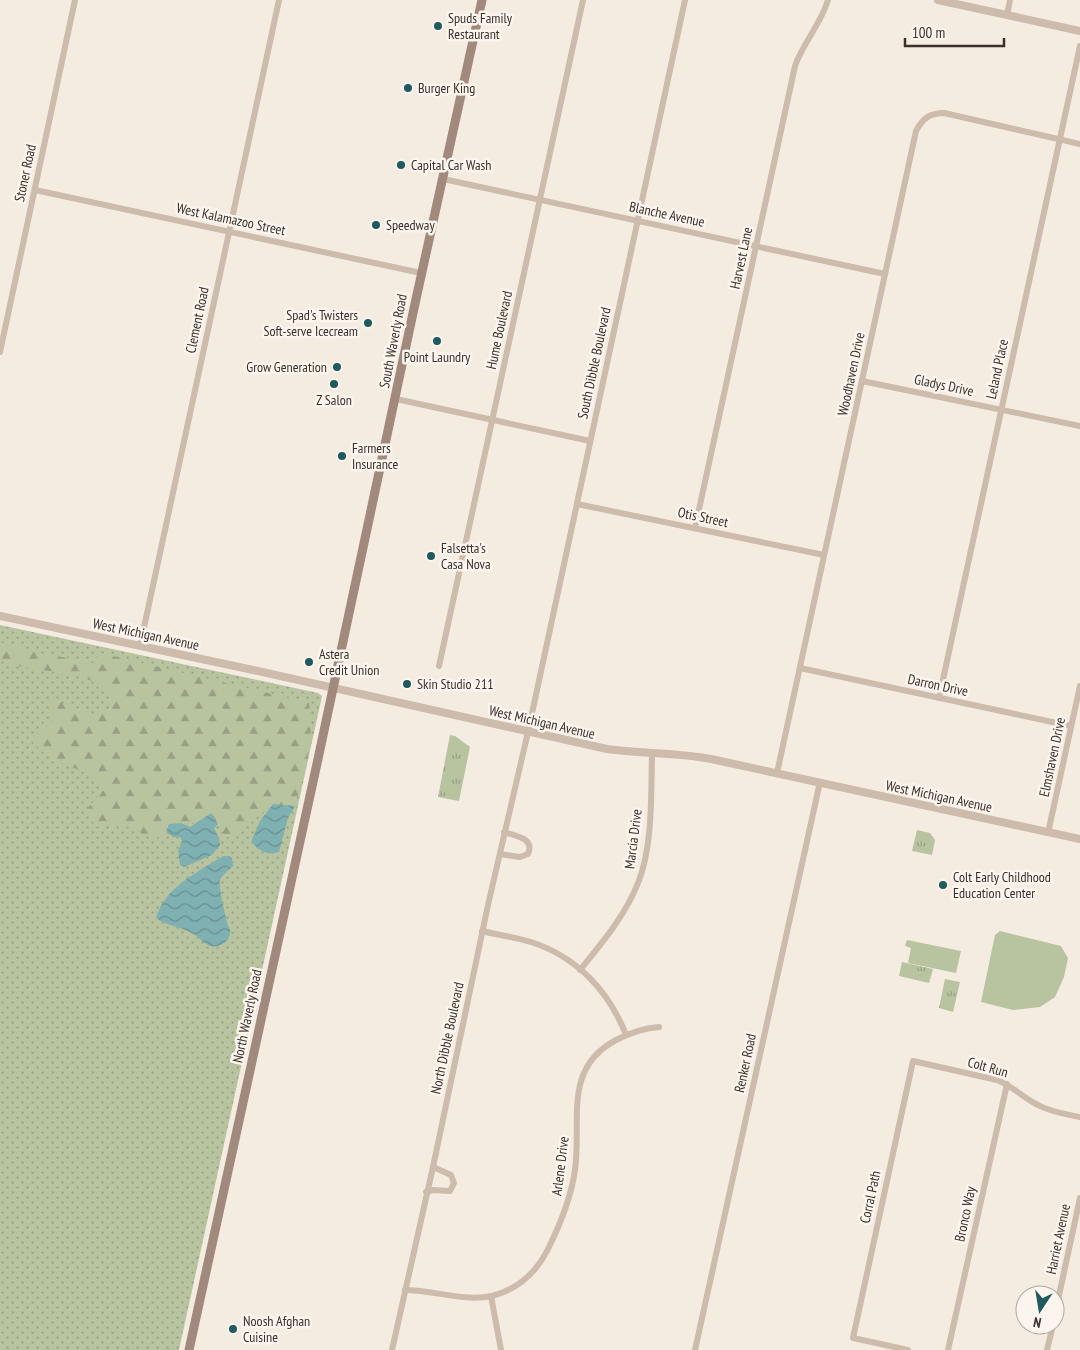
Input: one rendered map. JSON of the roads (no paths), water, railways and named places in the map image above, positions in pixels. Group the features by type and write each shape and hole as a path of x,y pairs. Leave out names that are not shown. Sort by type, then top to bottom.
{"main road":[{"name":"South Waverly Road","path":"334,688 421,273 482,0"},
{"name":"North Waverly Road","path":"189,1350 334,688"}],"street":[{"name":"Stoner Road","path":"0,352 76,0"},
{"name":"Clement Road","path":"140,646 279,0"},
{"name":"Hume Boulevard","path":"439,666 583,0"},
{"name":"South Dibble Boulevard","path":"528,732 685,0"},
{"name":"Harvest Lane","path":"695,528 795,66 799,55 822,16 828,0"},
{"path":"938,0 1080,31"},
{"path":"1007,15 1010,0"},
{"name":"Leland Place","path":"938,698 1080,46"},
{"name":"Woodhaven Drive","path":"777,773 916,131 921,122 928,116 944,113 1060,139"},
{"path":"1060,139 1080,144"},
{"name":"Blanche Avenue","path":"443,179 885,274"},
{"name":"West Kalamazoo Street","path":"35,190 421,273"},
{"name":"Gladys Drive","path":"862,381 1080,426"},
{"path":"396,399 590,440"},
{"name":"Otis Street","path":"577,504 824,556"},
{"name":"West Michigan Avenue","path":"0,616 607,749 697,756 1080,840"},
{"name":"Darron Drive","path":"800,668 1071,726"},
{"name":"Elmshaven Drive","path":"1048,833 1080,686"},
{"name":"North Dibble Boulevard","path":"392,1350 433,1167 482,931 528,732"},
{"name":"Marcia Drive","path":"580,970 624,911 636,889 642,871 648,837 652,754"},
{"name":"Renker Road","path":"696,1350 820,782"},
{"path":"500,854 520,857 528,854 530,851 530,844 527,840 504,832"},
{"path":"482,931 530,942 547,948 580,970 595,984 615,1009 626,1035"},
{"name":"Arlene Drive","path":"405,1290 461,1297 491,1296 513,1288 532,1275 545,1255 568,1203 577,1146 578,1095 583,1073 589,1062 607,1045 626,1035 659,1027"},
{"name":"Colt Run","path":"913,1061 1007,1084 1038,1106 1080,1117"},
{"name":"Corral Path","path":"908,1350 853,1338 913,1061"},
{"name":"Bronco Way","path":"948,1350 1007,1084"},
{"path":"426,1192 433,1190 450,1191 454,1183 451,1175 433,1167"},
{"name":"Harriet Avenue","path":"1061,1285 1080,1198"},
{"path":"491,1296 501,1350"},
{"path":"1047,1350 1050,1335"}],"water":[{"path":"273,804 295,806 288,818 279,852 267,853 251,842 260,821"},
{"path":"211,813 218,824 214,828 220,845 212,855 184,867 180,865 178,851 182,841 180,837 173,837 166,832 169,824 181,823 190,827"},
{"path":"223,856 232,858 233,866 220,880 220,889 230,931 226,942 210,946 190,932 156,918 160,907 175,889 193,874"}],"place":[{"name":"Spuds Family Restaurant","path":"438,26"},
{"name":"Burger King","path":"408,88"},
{"name":"Capital Car Wash","path":"401,165"},
{"name":"Speedway","path":"376,225"},
{"name":"Spad's Twisters Soft-serve Icecream","path":"368,323"},
{"name":"Point Laundry","path":"437,341"},
{"name":"Grow Generation","path":"337,367"},
{"name":"Z Salon","path":"334,384"},
{"name":"Farmers Insurance","path":"342,456"},
{"name":"Falsetta's Casa Nova","path":"431,556"},
{"name":"Astera Credit Union","path":"309,662"},
{"name":"Skin Studio 211","path":"407,684"},
{"name":"Colt Early Childhood Education Center","path":"943,885"},
{"name":"Noosh Afghan Cuisine","path":"233,1329"}]}
